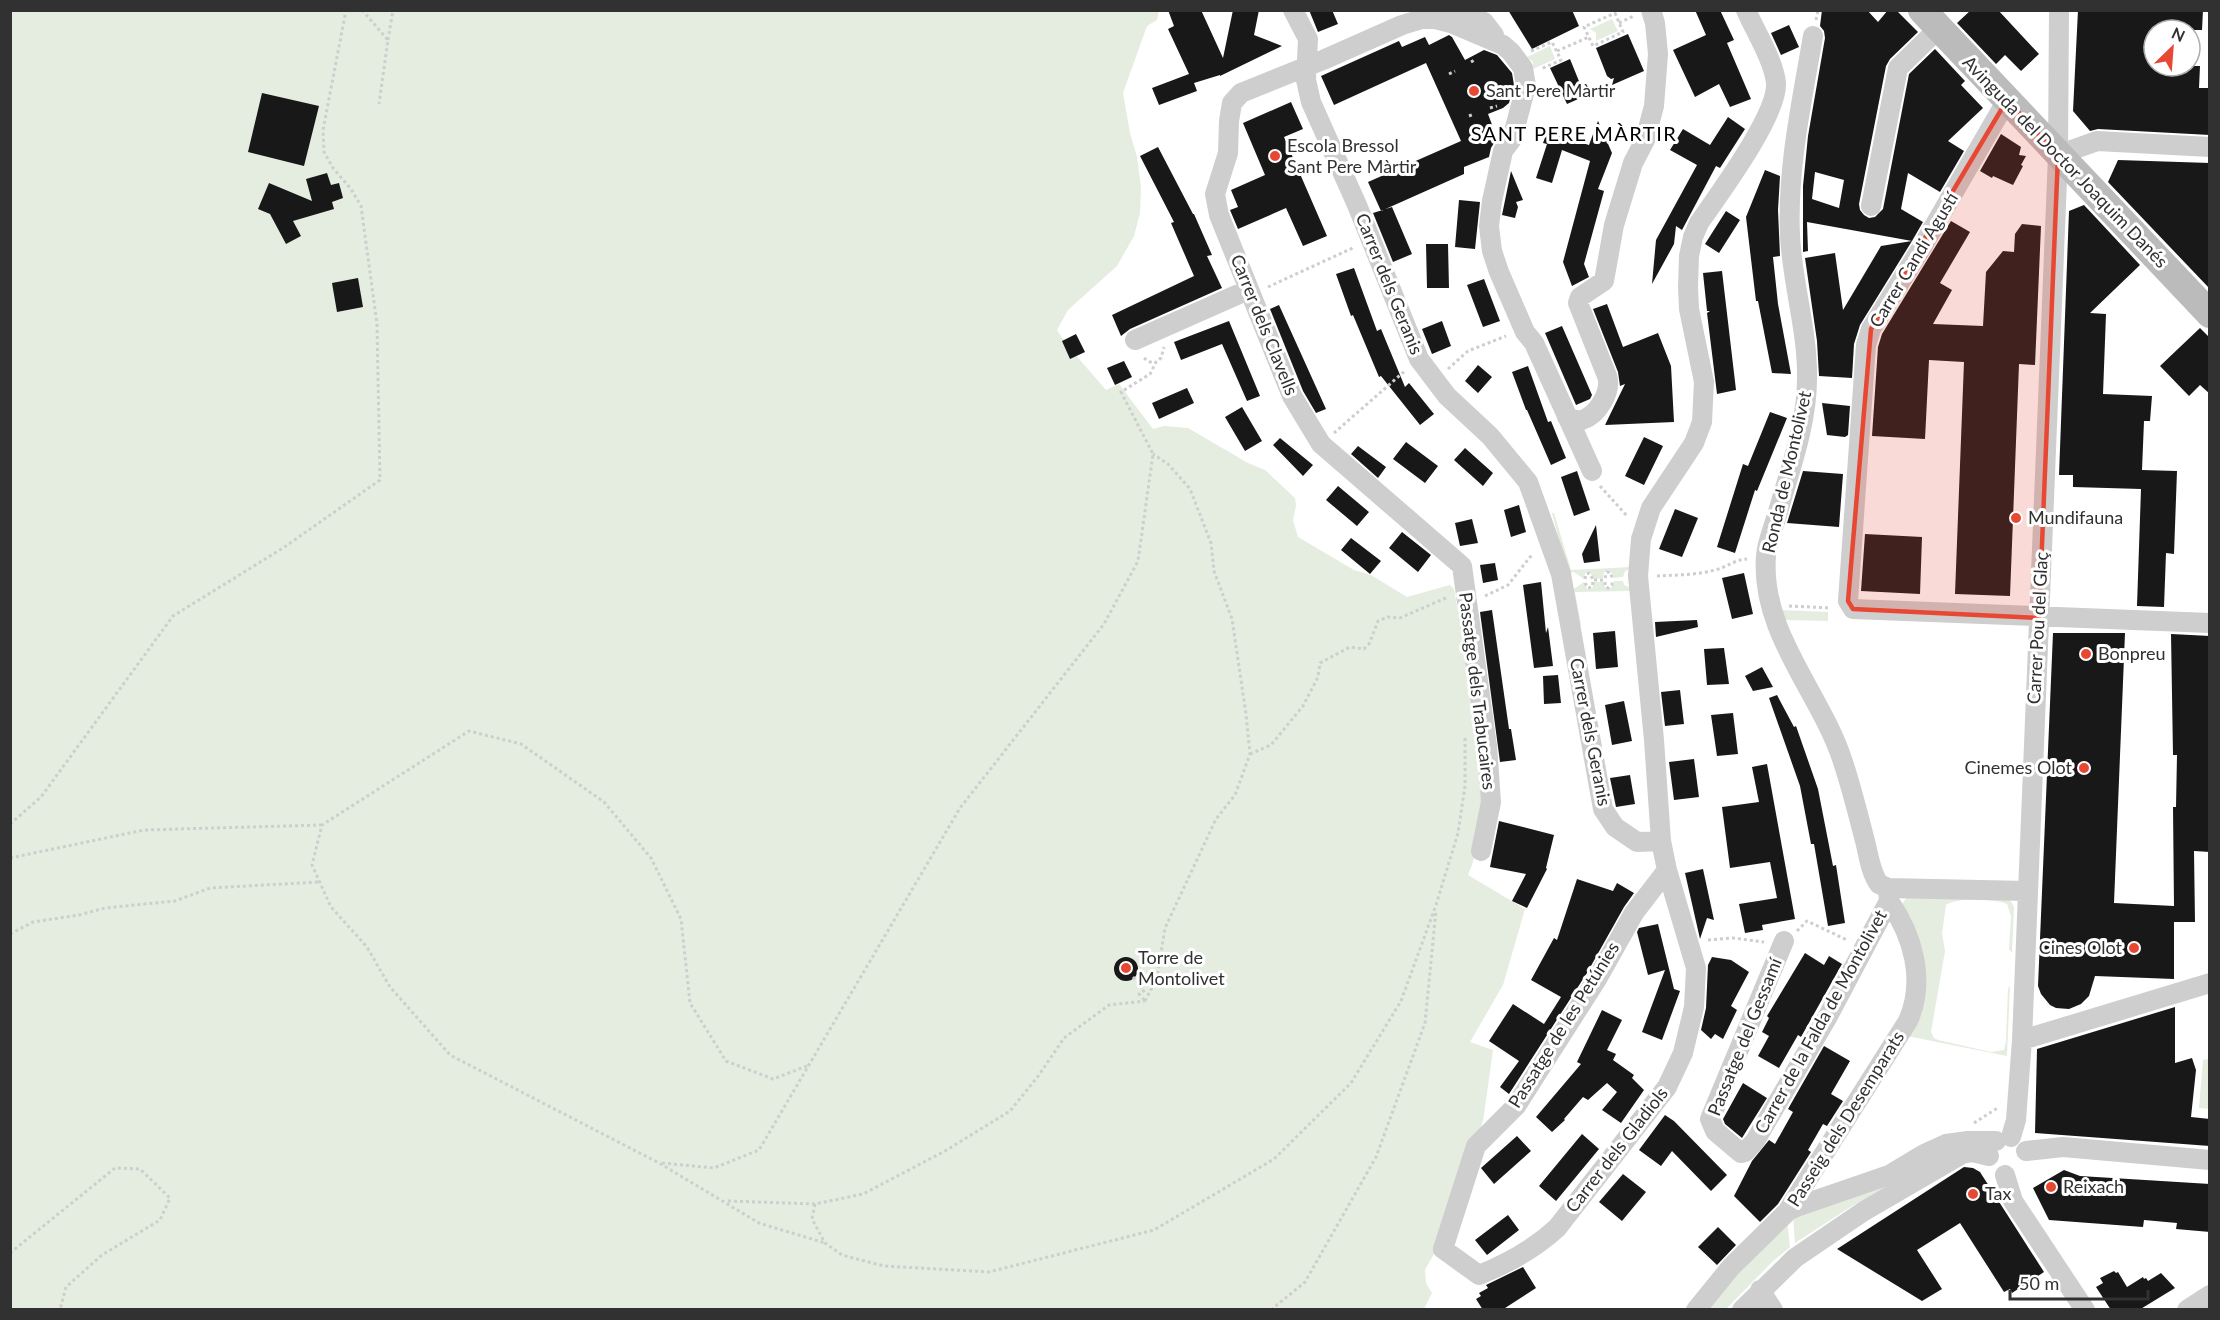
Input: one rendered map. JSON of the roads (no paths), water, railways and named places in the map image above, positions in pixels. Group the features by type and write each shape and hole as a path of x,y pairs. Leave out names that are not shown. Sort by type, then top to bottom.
{"street":[{"name":"Carrer dels Geranis","path":"1293,10 1308,39 1306,80 1311,102 1371,239 1419,359 1447,396 1490,436 1528,482 1561,574 1603,809 1615,827 1636,842 1661,841"},
{"path":"1458,10 1484,22 1519,62 1526,81 1523,102 1512,139 1503,151 1492,201 1490,232 1493,257 1592,471"},
{"path":"1568,417 1580,420 1592,414 1602,402 1608,387 1607,376 1578,303 1580,297 1602,284 1606,277 1614,225 1633,163 1642,148 1650,124 1654,106 1658,54 1651,10"},
{"path":"1667,870 1661,841 1654,740 1638,585 1639,556 1644,527 1651,508 1694,443 1702,422 1704,382 1689,309 1689,256 1693,237 1764,123 1776,85 1774,72 1746,10"},
{"name":"Carrer Pou del Glaç","path":"1998,1145 2016,1120 2022,1040 2058,155 2059,10"},
{"name":"Carrer dels Clavells","path":"1462,566 1321,444 1292,396 1249,292 1220,215 1215,194 1228,153 1232,104 1241,93 1402,25 1429,18 1451,23 1503,45"},
{"path":"1871,206 1898,68 1930,20"},
{"name":"Avinguda del Doctor Joaquim Danés","path":"1930,20 2210,314"},
{"name":"Ronda de Montolivet","path":"1813,36 1791,174 1789,216 1790,243 1806,358 1807,382 1800,434 1766,556 1768,590 1782,636 1842,759 1875,879 1888,894"},
{"path":"1774,72 1806,76"},
{"name":"Carrer Candi Agustí","path":"2007,100 1922,247 1871,329 1866,345 1848,601 1853,609 2038,618"},
{"path":"2058,155 2097,141 2210,147"},
{"path":"1135,340 1249,292"},
{"name":"Passatge dels Trabucaires","path":"1462,566 1487,746 1491,802 1481,851"},
{"path":"2038,618 2210,623"},
{"name":"Passatge de les Petúnies","path":"1443,1249 1476,1146 1516,1106 1597,979 1634,913 1667,870"},
{"name":"Carrer dels Gladiols","path":"1443,1249 1479,1275 1503,1266 1541,1243 1557,1228 1667,1087 1683,1053 1687,1038 1692,1018 1697,973 1667,870"},
{"path":"1888,894 2027,891"},
{"name":"Carrer de la Falda de Montolivet","path":"1745,1152 1755,1141 1827,1018 1888,894"},
{"name":"Passeig dels Desemparats","path":"1696,1310 1731,1267 1787,1212 1878,1070 1913,1010 1917,988 1914,956 1904,927 1888,894"},
{"name":"Passatge del Gessamí","path":"1745,1152 1741,1153 1730,1146 1715,1131 1710,1119 1784,940"},
{"path":"2022,1040 2210,983"},
{"path":"1787,1212 1889,1175 1946,1144 1964,1142 1998,1145"},
{"path":"1742,1310 1795,1258 1882,1200 1962,1154 1998,1145 2020,1142 2026,1151 2027,1158 2021,1170 2012,1175 2005,1175 1994,1169 1998,1145"},
{"path":"2026,1151 2063,1148 2210,1160"},
{"path":"2005,1175 2013,1201 2085,1310"},
{"path":"1760,1290 1773,1310"},
{"path":"2187,1310 2210,1295"}],"place":[{"name":"Sant Pere Màrtir","path":"1474,91"},
{"name":"Escola Bressol Sant Pere Màrtir","path":"1275,156"},
{"name":"Mundifauna","path":"2016,518"},
{"name":"Bonpreu","path":"2086,654"},
{"name":"Cinemes Olot","path":"2084,768"},
{"name":"Cines Olot","path":"2134,948"},
{"name":"Torre de Montolivet","path":"1126,968"},
{"name":"Reixach","path":"2051,1187"},
{"name":"Tax","path":"1973,1194"}],"district":[{"name":"SANT PERE MÀRTIR","path":"1574,134"}]}
